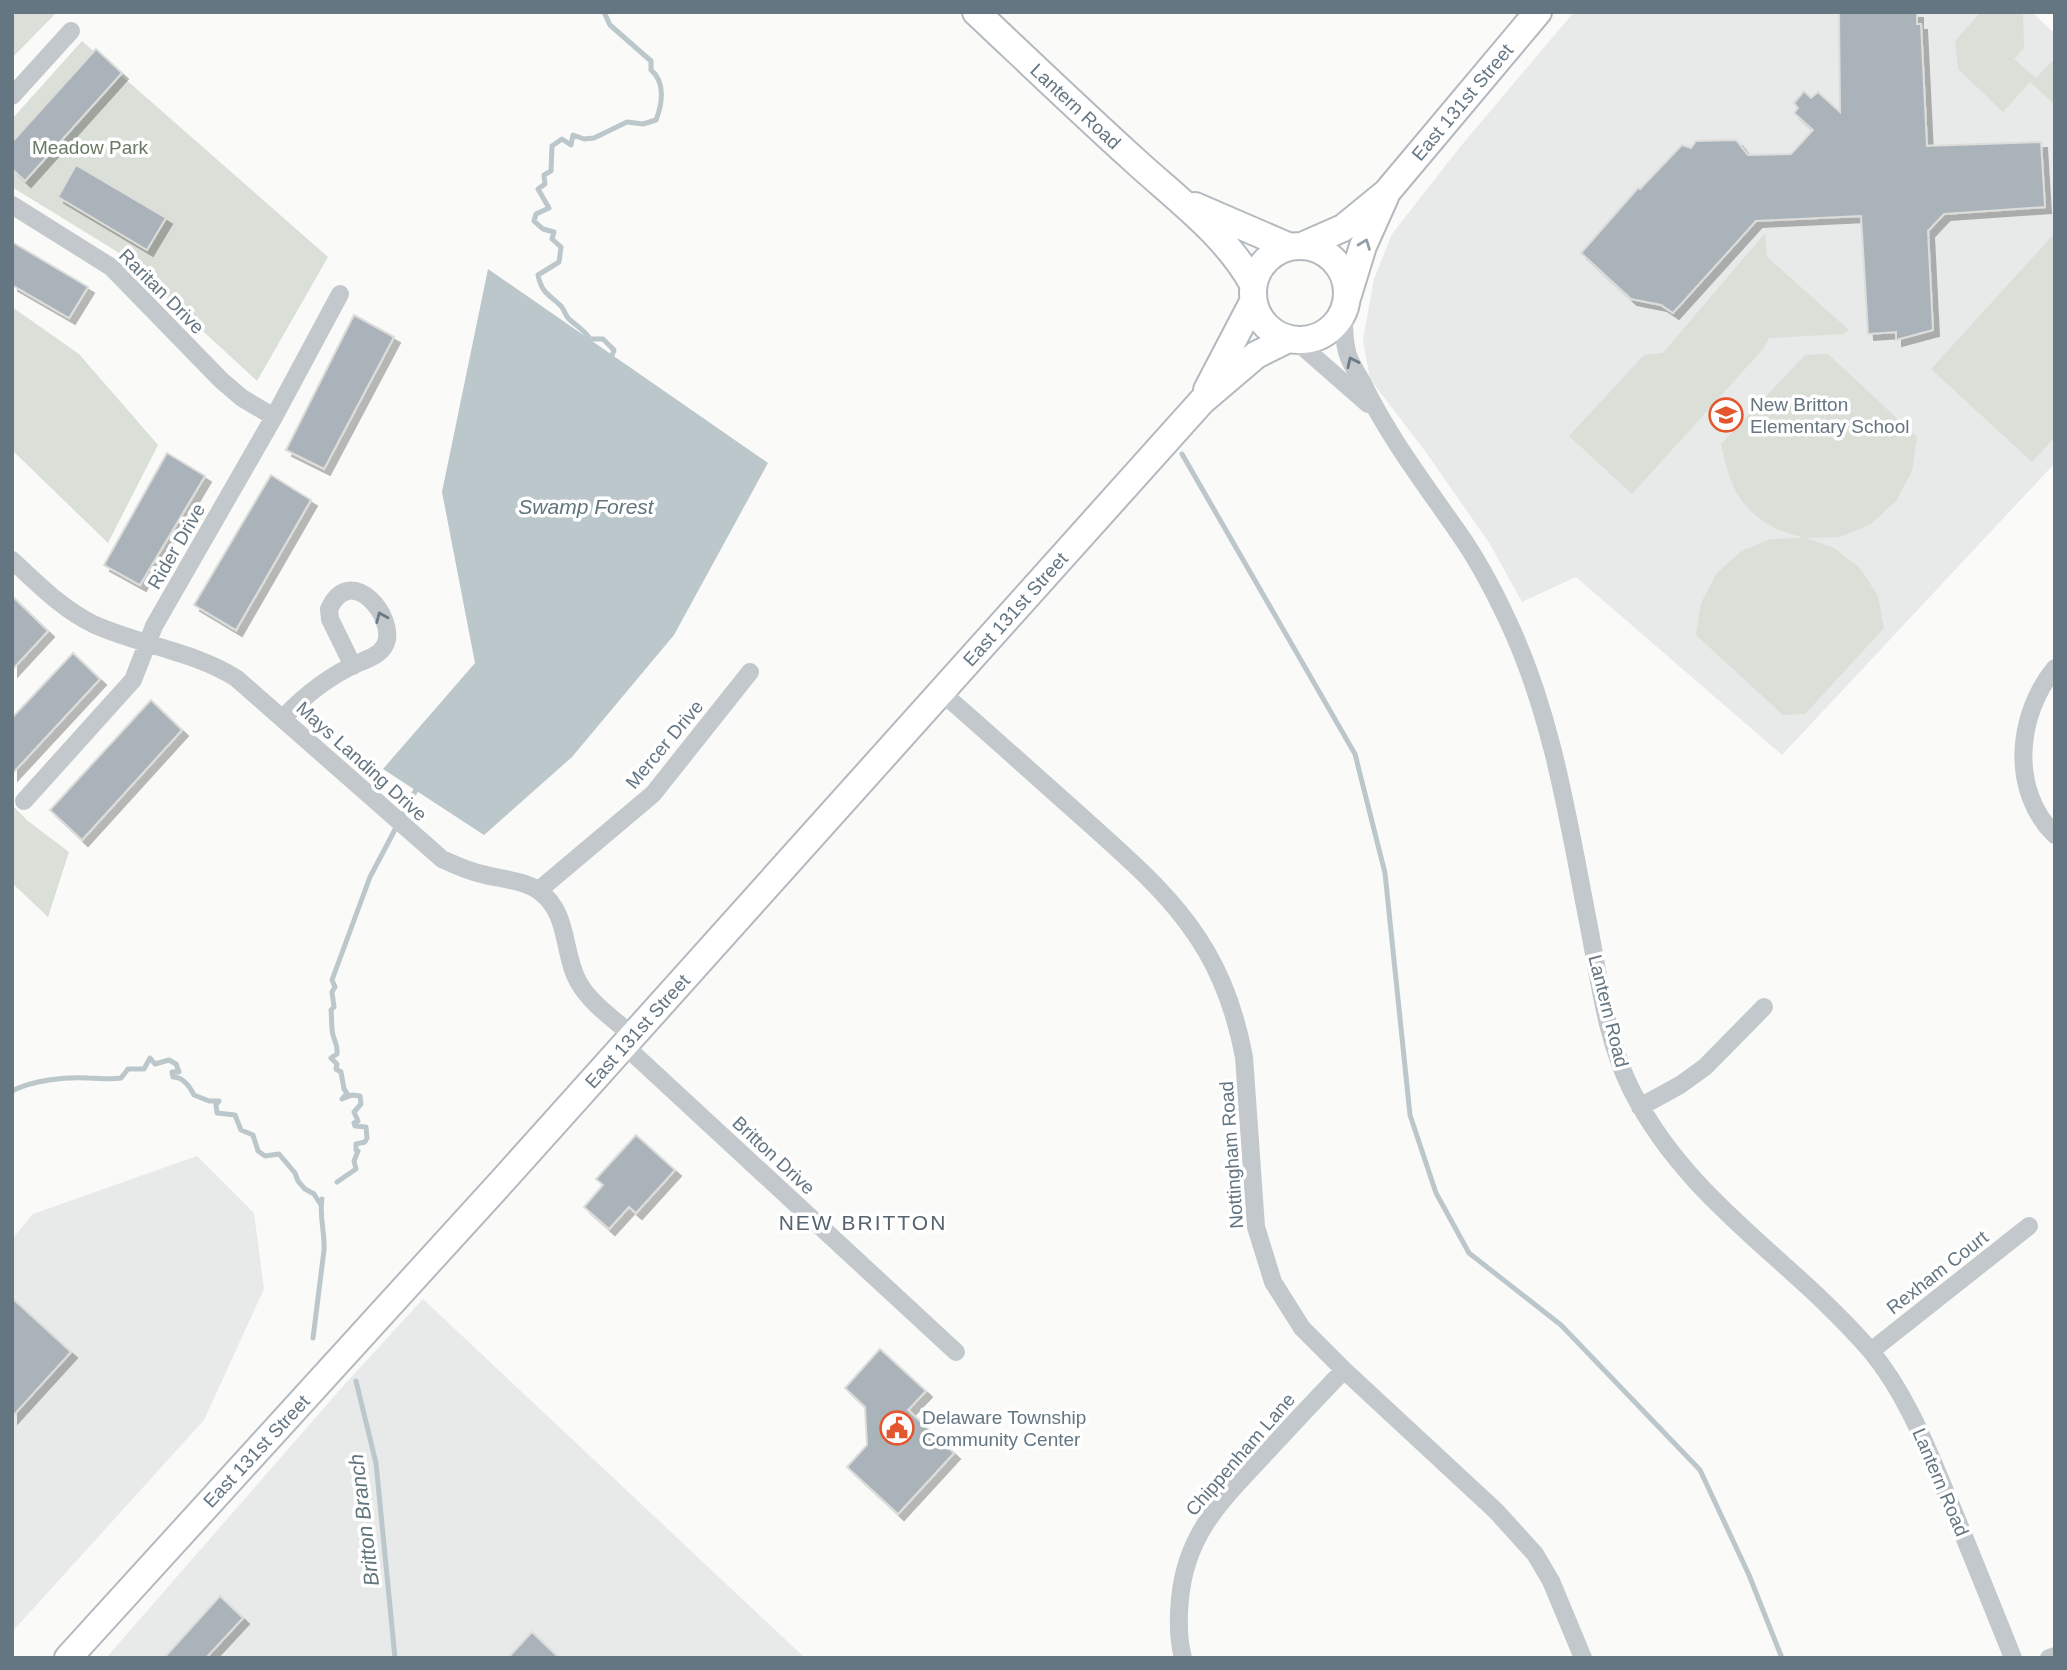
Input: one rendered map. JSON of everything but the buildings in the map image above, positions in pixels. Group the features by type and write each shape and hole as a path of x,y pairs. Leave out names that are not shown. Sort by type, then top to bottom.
{"street":[{"name":"Lantern Road","path":"976,12 1238,258 1253,293"},
{"name":"East 131st Street","path":"1296,246 1343,228 1387,192 1538,12"},
{"path":"12,96 71,31"},
{"name":"East 131st Street","path":"1345,303 1363,246 1387,192"},
{"name":"Lantern Road","path":"1177,198 1249,231 1296,246"},
{"name":"Raritan Drive","path":"12,205 111,267 221,380 242,398 274,417"},
{"path":"1296,246 1321,251 1336,262 1345,279 1345,303 1337,322 1326,332 1312,338 1292,340 1271,331 1259,318 1253,293 1260,267 1273,254 1296,246"},
{"name":"East 131st Street","path":"1202,401 1253,293"},
{"name":"Rider Drive","path":"24,801 133,680 154,626 274,417 340,294"},
{"name":"Lantern Road","path":"1345,303 1347,353 1376,412 1417,476 1461,536 1495,593 1529,670 1551,741 1602,998 1613,1043 1628,1083 1663,1144 1685,1170 1727,1215 1824,1303 1871,1351 1900,1393 1919,1430 2013,1658"},
{"name":"Lantern Road","path":"1292,340 1376,412"},
{"name":"East 131st Street","path":"68,1658 629,1040 1202,401 1256,355 1292,340"},
{"name":"Mays Landing Drive","path":"15,567 74,613 97,625 224,670 249,687 424,846 442,859 461,868 538,890"},
{"path":"283,718 315,688 354,666"},
{"path":"2055,668 2045,680 2032,707 2024,741 2029,790 2038,812 2055,835"},
{"name":"Mercer Drive","path":"538,890 653,794 750,672"},
{"name":"Nottingham Road","path":"941,692 1158,886 1200,939 1219,973 1240,1035 1247,1090 1256,1227 1273,1282 1292,1314 1344,1370 1488,1503 1527,1544 1551,1581 1583,1658"},
{"path":"538,890 550,903 565,930 578,982 629,1040"},
{"path":"1640,1107 1680,1086 1705,1067 1764,1007"},
{"name":"Britton Drive","path":"629,1040 957,1352"},
{"name":"Rexham Court","path":"1871,1351 2029,1226"},
{"name":"Chippenham Lane","path":"1183,1658 1179,1626 1181,1585 1184,1567 1200,1530 1229,1492 1344,1370"},
{"path":"2049,1658 2055,1656"}],"shaded area":[{"name":"New Britton Elementary School","path":"1574,12 2032,12 2055,34 2055,463 1782,755 1576,577 1522,602 1490,544 1425,451 1370,379 1363,340 1374,279 1392,234 1460,147"},
{"path":"197,1156 254,1213 264,1289 204,1420 12,1632 12,1239 33,1214"},
{"path":"423,1299 805,1658 106,1658 344,1385"}],"green space":[{"path":"12,12 57,12 12,58"},
{"path":"1981,12 2023,13 2024,48 2014,59 2036,78 2055,58 2055,148 2054,104 2030,82 2003,112 1958,69 1955,41"},
{"name":"Meadow Park","path":"82,41 328,257 257,381 116,251 12,187 12,119"},
{"path":"1765,233 1767,257 1849,330 1844,334 1769,338 1763,349 1632,494 1569,436 1644,355 1663,353"},
{"path":"2055,233 2055,437 2032,462 1931,369"},
{"path":"12,307 79,354 158,445 108,543 12,450"},
{"path":"1828,354 1917,437 1912,471 1896,501 1871,524 1840,537 1806,538 1834,548 1860,568 1878,596 1884,628 1805,714 1783,715 1696,635 1701,603 1716,574 1740,552 1770,539 1803,538 1775,528 1759,518 1742,501 1731,481 1721,444 1805,355"},
{"path":"12,805 28,821 69,852 48,917 12,883"}],"water":[{"name":"Swamp Forest","path":"488,269 768,463 674,635 572,757 484,835 383,769 475,663 442,492"}],"waterway":[{"path":"604,12 610,25 651,61 651,70 661,87 656,120 643,124 627,122 594,138 584,139 573,135 571,145 562,139 552,146 551,171 544,175 545,184 538,189 549,208 536,214 534,221 543,229 554,232 552,239 561,247 559,262 538,275 542,286 569,319 590,339 603,339 614,350 610,361"},
{"path":"1182,454 1355,754 1385,873 1410,1115 1436,1193 1469,1253 1561,1325 1700,1470 1749,1575 1782,1658"},
{"path":"337,1182 356,1169 356,1144 365,1142 367,1138 366,1127 355,1126 354,1123 358,1121 354,1112 361,1104 360,1096 352,1095 342,1099 347,1093 341,1072 336,1069 337,1064 331,1058 337,1054 332,1026 332,992 335,987 332,980 370,877 418,786"},
{"path":"12,1091 29,1084 59,1079 121,1078 128,1069 144,1069 150,1058 155,1064 169,1060 176,1064 179,1072 172,1072 173,1077 183,1081 194,1095 209,1101 219,1101 216,1105 217,1113 235,1115 241,1130 253,1135 258,1151 265,1156 279,1154 295,1173 298,1181 314,1194 321,1205"},
{"name":"Britton Branch","path":"313,1338 324,1250 322,1199"},
{"name":"Britton Branch","path":"356,1381 376,1463 395,1658"}],"place":[{"name":"New Britton Elementary School","path":"1726,415"},
{"name":"Delaware Township Community Center","path":"897,1428"}],"district":[{"name":"NEW BRITTON","path":"863,1223"}]}
